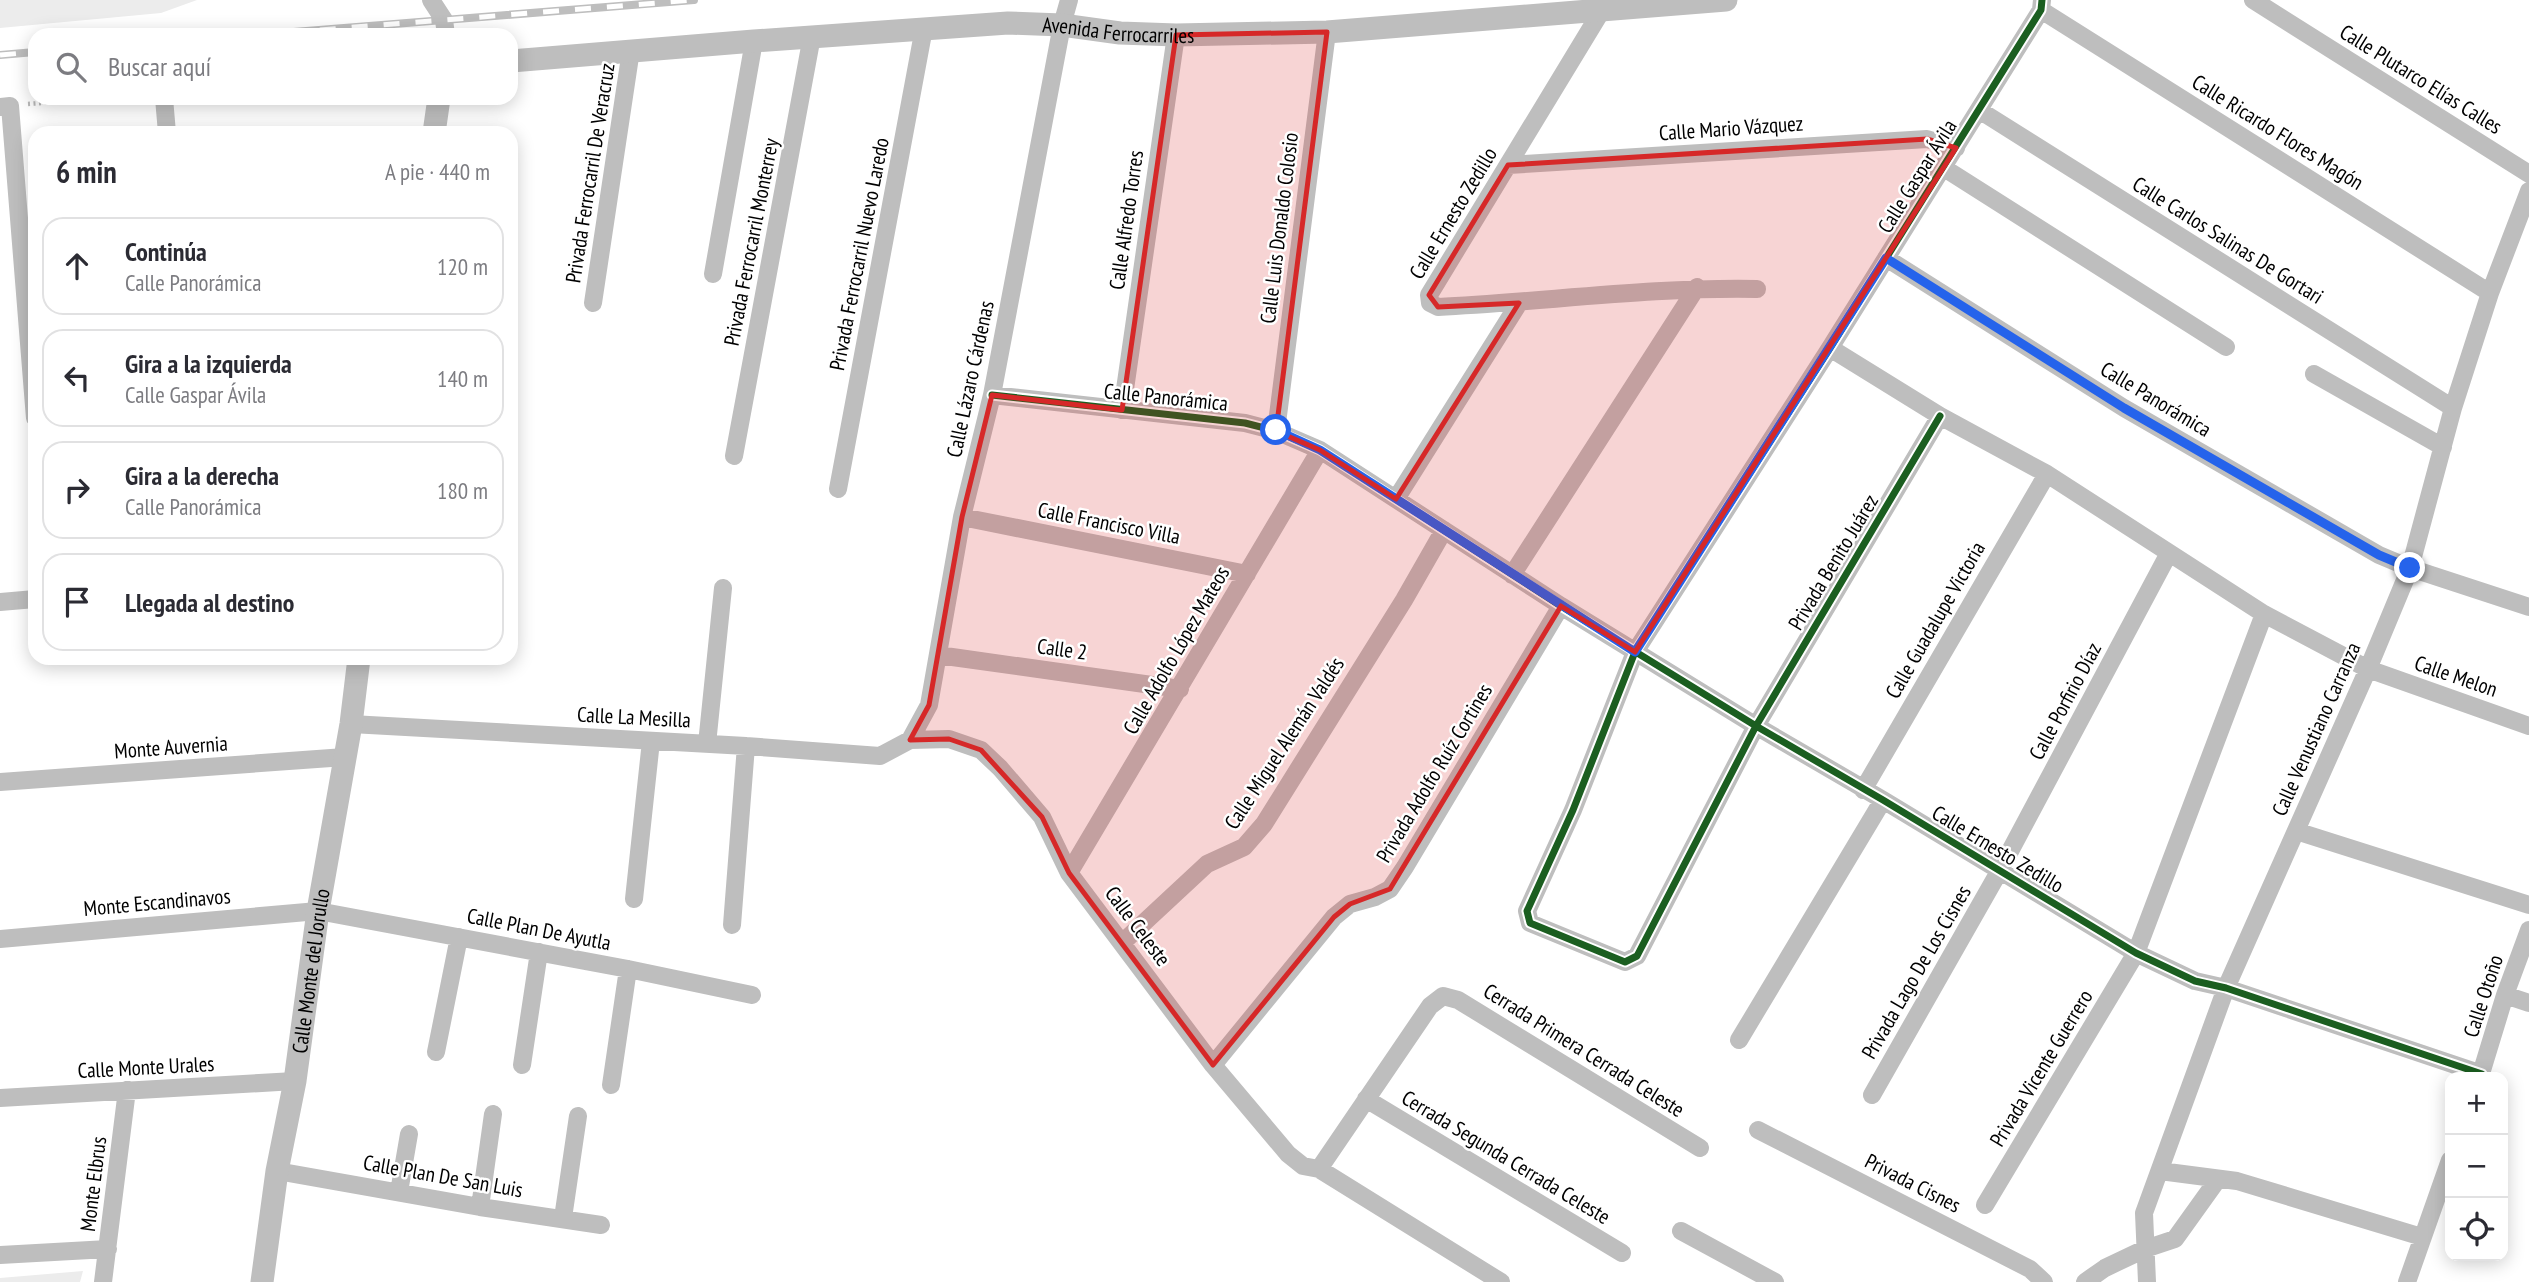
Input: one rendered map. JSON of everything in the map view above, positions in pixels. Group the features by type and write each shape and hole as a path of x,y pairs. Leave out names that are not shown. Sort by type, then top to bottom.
{"street":[{"path":"431,0 444,20 445,28"},
{"name":"Calle Lázaro Cárdenas","path":"910,740 929,705 962,517 992,395 1062,24 1069,0"},
{"name":"Avenida Ferrocarriles","path":"518,60 1008,23 1062,24 1120,33 1176,35 1327,32 1726,0"},
{"name":"Calle Plutarco Elías Calles","path":"2253,0 2529,174"},
{"name":"Calle Gaspar Ávila","path":"1573,810 1635,652 1944,168 2042,5"},
{"name":"Calle Ricardo Flores Magón","path":"2042,5 2490,293"},
{"name":"Calle Ernesto Zedillo","path":"1602,10 1429,295 1430,303 1438,307 1697,288 1756,289"},
{"name":"Privada Ferrocarril Nuevo Laredo","path":"838,489 924,28"},
{"name":"Calle Luis Donaldo Colosio","path":"1276,430 1327,32"},
{"name":"Calle Alfredo Torres","path":"1122,410 1176,35"},
{"name":"Privada Ferrocarril Monterrey","path":"734,456 813,36"},
{"path":"713,274 754,41"},
{"name":"Privada Ferrocarril De Veracruz","path":"593,303 631,50"},
{"path":"165,105 166,126"},
{"path":"435,126 438,105"},
{"path":"5,106 28,345"},
{"name":"Calle Carlos Salinas De Gortari","path":"1979,110 2453,408"},
{"name":"Calle Mario Vázquez","path":"1508,165 1927,139 1956,148"},
{"path":"1944,168 2226,347"},
{"name":"Calle Venustiano Carranza","path":"2147,1282 2144,1213 2227,988 2410,568 2453,408 2490,293 2524,215 2529,191"},
{"name":"Calle Panorámica","path":"1886,258 2124,408 2379,555 2410,568 2529,607"},
{"path":"1512,575 1697,288"},
{"path":"1396,499 1519,303"},
{"path":"1830,348 1940,416 2047,474 2264,614 2368,669"},
{"path":"2314,374 2443,447"},
{"name":"Calle Panorámica","path":"992,395 1245,423 1276,430 1320,450 1512,575 1756,726"},
{"name":"Privada Benito Juárez","path":"1573,810 1527,911 1530,923 1625,962 1637,956 1756,726 1940,416"},
{"name":"Calle Adolfo López Mateos","path":"1069,873 1320,450"},
{"name":"Calle Guadalupe Victoria","path":"1863,790 2047,474"},
{"name":"Calle Francisco Villa","path":"962,517 1247,574"},
{"name":"Calle Miguel Alemán Valdés","path":"1122,943 1207,864 1244,847 1264,824 1404,600 1444,530"},
{"name":"Calle Porfirio Díaz","path":"2000,870 2169,553"},
{"path":"707,744 723,588"},
{"path":"0,602 28,600"},
{"name":"Privada Adolfo Ruíz Cortines","path":"1213,1065 1334,917 1350,904 1375,897 1390,889 1561,606"},
{"name":"Privada Vicente Guerrero","path":"1985,1205 2136,953 2264,614"},
{"name":"Calle 2","path":"938,654 1180,689"},
{"name":"Calle Monte del Jorullo","path":"262,1282 277,1171 295,1081 318,911 351,724 358,665"},
{"name":"Calle Melon","path":"2368,669 2529,726"},
{"name":"Calle La Mesilla","path":"351,724 880,756 910,740"},
{"name":"Calle Ernesto Zedillo","path":"1756,726 2136,953 2195,982 2227,988 2472,1072"},
{"name":"Calle Celeste","path":"910,740 949,739 981,750 1000,768 1042,817 1069,873 1213,1065 1288,1154 1303,1166 1319,1169 1501,1282"},
{"path":"634,900 651,741"},
{"path":"732,925 746,746"},
{"name":"Monte Auvernia","path":"0,782 345,757"},
{"path":"1739,1040 1883,800"},
{"path":"2296,831 2529,905"},
{"name":"Privada Lago De Los Cisnes","path":"1872,1095 2000,870"},
{"name":"Calle Plan De Ayutla","path":"318,911 752,995"},
{"name":"Monte Escandinavos","path":"0,939 318,911"},
{"name":"Calle Otoño","path":"2482,1072 2505,995 2529,930"},
{"path":"436,1052 459,937"},
{"path":"523,1065 539,952"},
{"path":"611,1085 628,969"},
{"path":"2505,995 2529,1003"},
{"name":"Cerrada Primera Cerrada Celeste","path":"1366,1100 1430,1006 1443,996 1458,1000 1700,1148"},
{"name":"Calle Monte Urales","path":"0,1098 295,1081"},
{"name":"Monte Elbrus","path":"103,1282 127,1090"},
{"path":"1319,1169 1366,1100"},
{"name":"Cerrada Segunda Cerrada Celeste","path":"1366,1100 1622,1253"},
{"path":"480,1207 493,1114"},
{"path":"563,1218 578,1116"},
{"name":"Privada Cisnes","path":"1758,1130 2030,1269 2044,1282"},
{"path":"399,1192 409,1134"},
{"name":"Calle Plan De San Luis","path":"277,1171 480,1207 601,1225"},
{"path":"2160,1171 2238,1181 2422,1237"},
{"path":"2407,1282 2445,1174"},
{"path":"2085,1282 2105,1268 2145,1249 2175,1239 2218,1179"},
{"path":"1681,1231 1775,1282"},
{"path":"0,1255 108,1249"}],"path":[{"path":"5,106 28,104"}],"highlighted area":[{"path":"1327,32 1276,431 1320,450 1396,499 1519,303 1438,307 1429,295 1508,165 1927,139 1956,148 1635,652 1561,606 1390,889 1350,904 1334,917 1213,1065 1069,873 1042,817 981,750 949,739 910,740 929,705 962,517 992,395 1122,410 1176,35"}],"shaded area":[{"path":"0,0 197,0 161,13 0,28"},
{"path":"83,1271 80,1282 0,1282 0,1278"}],"railway":[{"path":"344,28 694,0"},
{"path":"0,55 28,53"}],"cycle path":[{"path":"1940,416 1756,726 1637,956 1625,962 1530,923 1527,911 1573,810 1635,652 1830,348 2041,10 2042,0"},
{"path":"992,395 1245,423 1276,431 1320,450 1561,606 2136,953 2195,981 2226,988 2476,1072"}],"route":[{"path":"1276,430 1320,450 1635,652 1886,258 2124,408 2379,555 2410,568"}]}
